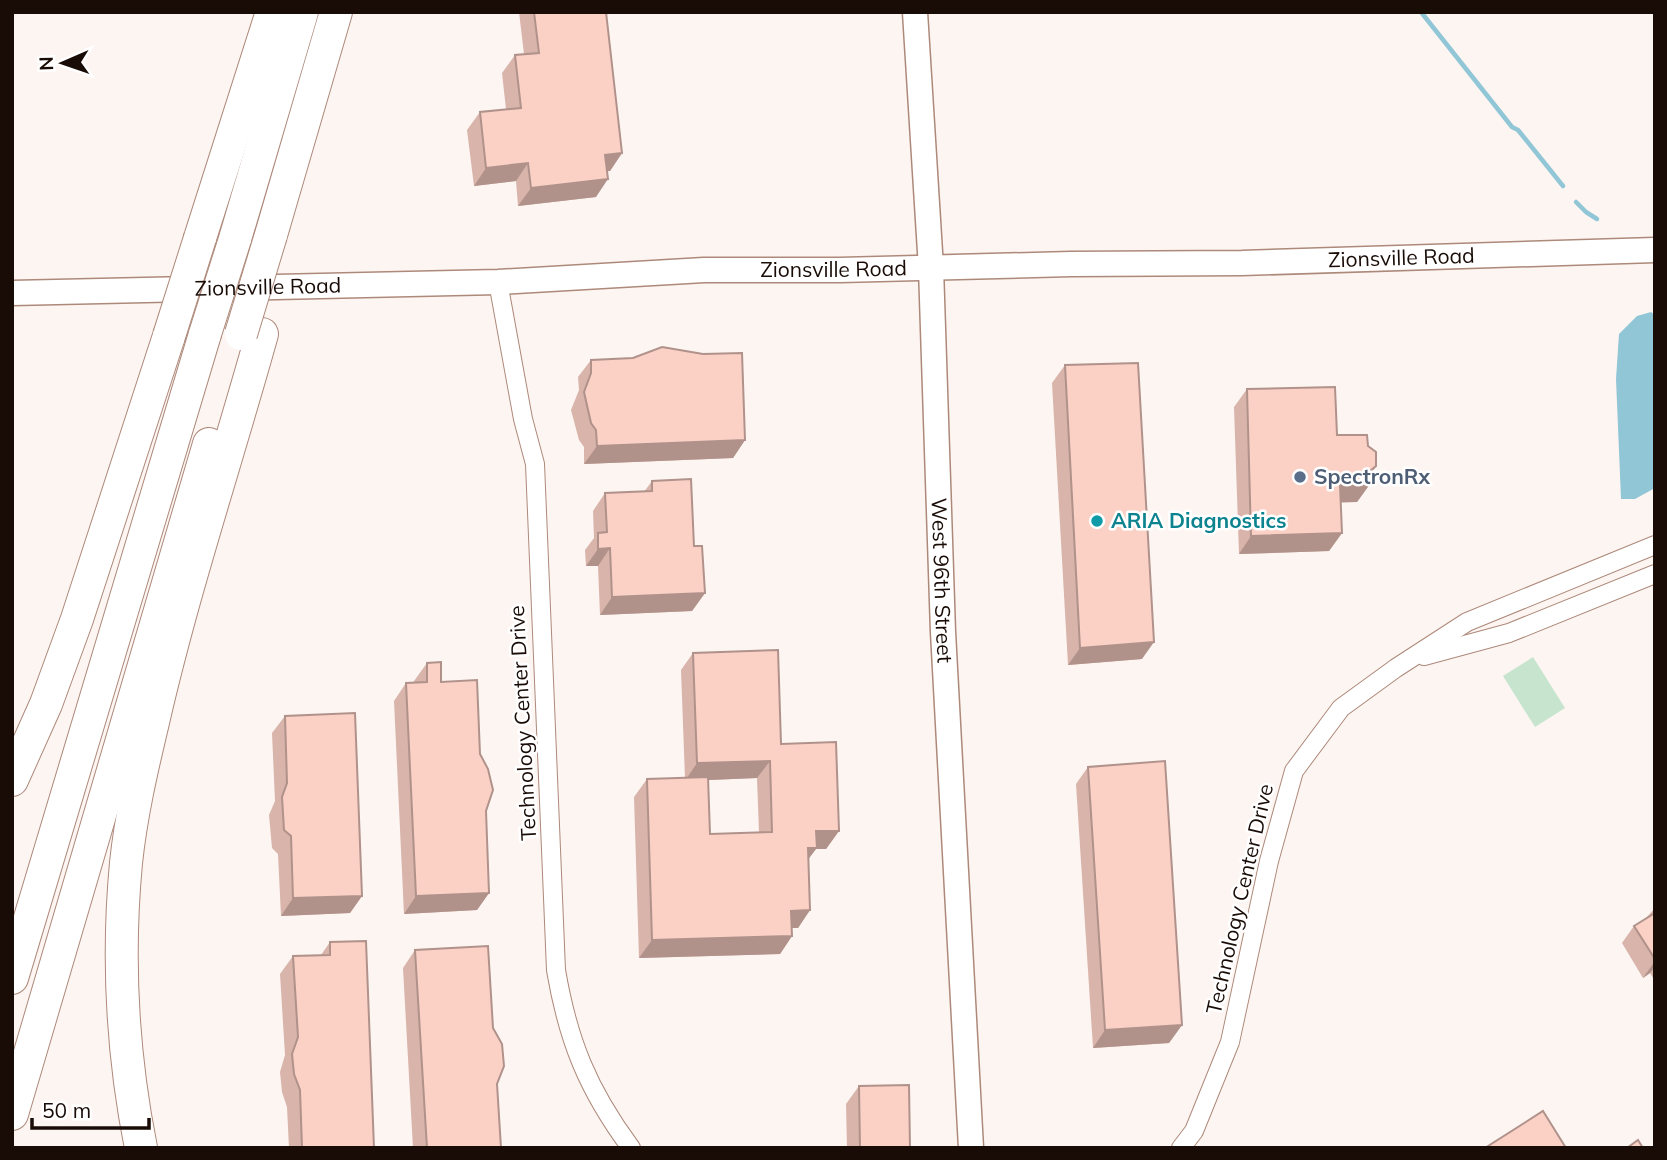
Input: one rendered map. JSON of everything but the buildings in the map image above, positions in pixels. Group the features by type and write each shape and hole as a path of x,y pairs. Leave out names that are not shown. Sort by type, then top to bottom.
{"highway":[{"path":"12,780 46,704 77,619 272,12"},
{"path":"12,978 302,12"},
{"path":"281,235 336,12"},
{"path":"141,1148 132,1104 122,1018 124,897 133,817 175,631 252,334 350,12"},
{"path":"12,1115 152,630 252,334"}],"main road":[{"name":"West 96th Street","path":"915,12 931,268 943,645 971,1148"},
{"name":"Zionsville Road","path":"12,293 498,282 704,270 1242,263 1655,250"}],"street":[{"name":"Technology Center Drive","path":"498,282 523,419 535,464 556,970 568,1031 579,1059 612,1121 631,1148"},
{"name":"Technology Center Drive","path":"1181,1148 1194,1131 1230,1042 1269,861 1294,771 1341,708 1467,622 1655,545"},
{"name":"Technology Center Drive","path":"1411,659 1509,633 1655,574"}],"green space":[{"path":"1533,657 1565,708 1535,727 1503,676"}],"water":[{"path":"1651,312 1655,315 1655,488 1635,499 1621,499 1616,379 1619,334 1637,316"}],"waterway":[{"path":"1421,12 1512,127 1518,130 1563,186"},
{"path":"1576,202 1597,219"}],"place":[{"name":"SpectronRx","path":"1300,477"},
{"name":"ARIA Diagnostics","path":"1097,521"}]}
